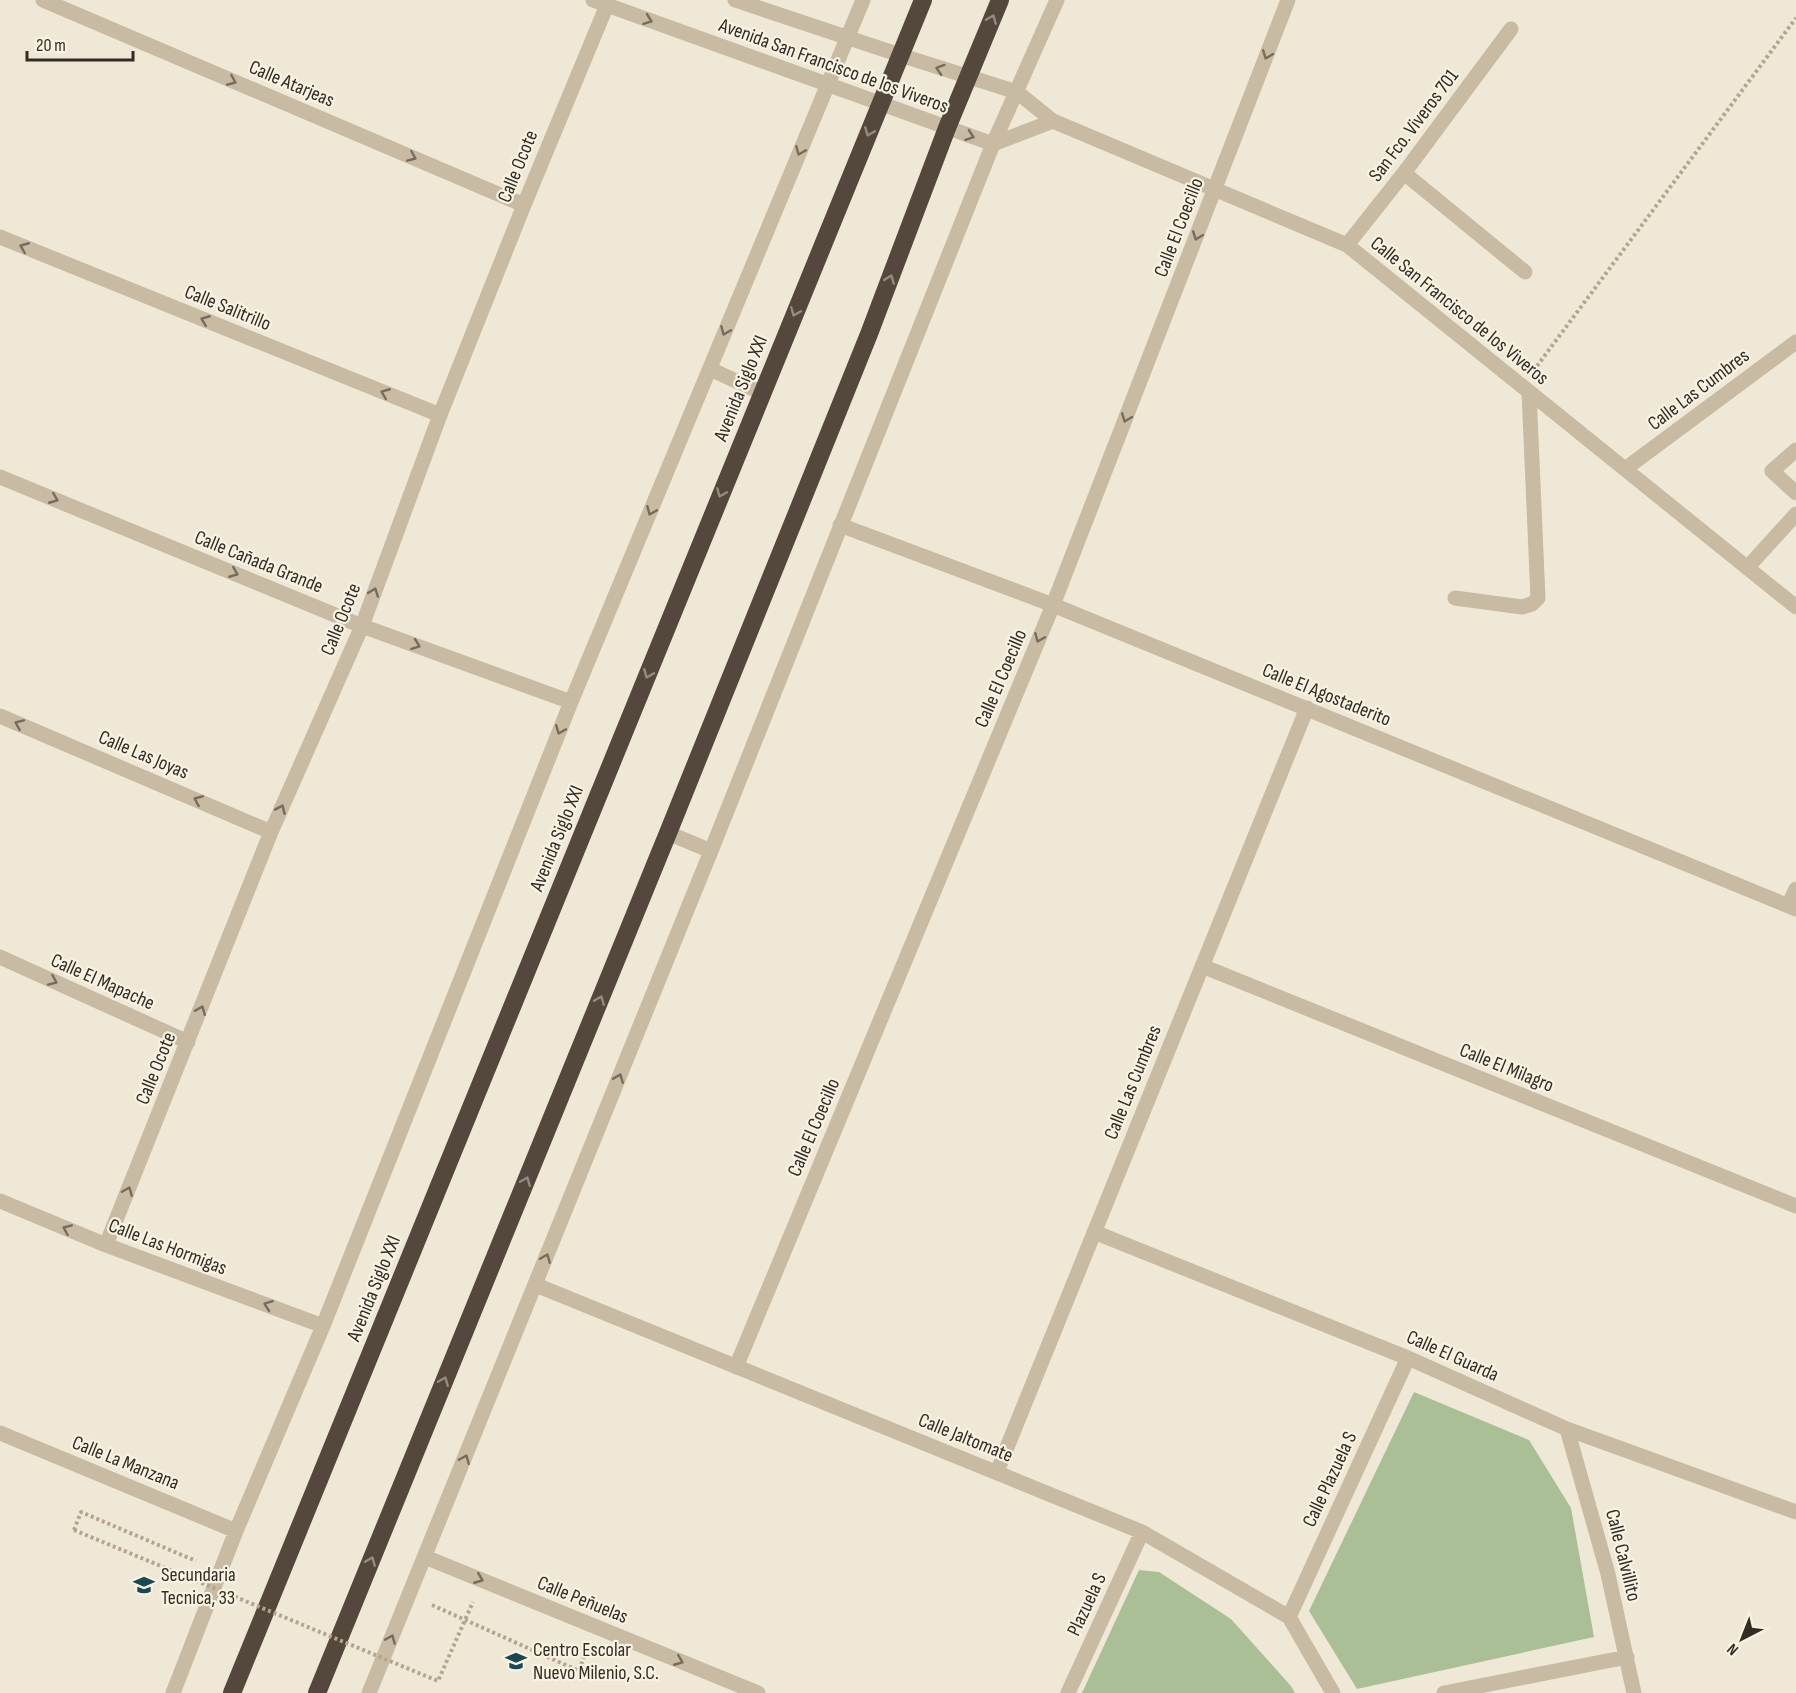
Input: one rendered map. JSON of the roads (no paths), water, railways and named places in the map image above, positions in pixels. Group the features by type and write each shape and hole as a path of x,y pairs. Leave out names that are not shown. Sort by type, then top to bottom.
{"highway":[{"name":"Avenida Siglo XXI","path":"232,1693 922,0"},
{"path":"317,1693 668,833 869,334 947,128 1000,0"}],"street":[{"name":"Calle Atarjeas","path":"43,0 524,205"},
{"name":"Avenida San Francisco de los Viveros","path":"735,0 1017,92"},
{"name":"Avenida Siglo XXI","path":"172,1693 237,1530 323,1326 571,702 863,0"},
{"path":"369,1693 536,1286 993,144 1057,0"},
{"name":"Calle El Coecillo","path":"736,1367 1053,605 1288,0"},
{"name":"Calle Ocote","path":"106,1245 271,832 362,626 440,415 524,205 600,3"},
{"name":"Avenida San Francisco de los Viveros","path":"600,3 993,144"},
{"name":"San Fco. Viveros 701","path":"1347,245 1404,173 1511,29"},
{"name":"Calle San Francisco de los Viveros","path":"1017,92 1053,121 1347,245 1796,607"},
{"path":"993,144 1053,121"},
{"path":"1404,173 1525,272"},
{"name":"Calle Salitrillo","path":"0,237 440,415"},
{"name":"Calle Las Cumbres","path":"1625,469 1796,342"},
{"path":"710,369 762,393"},
{"path":"1455,598 1522,607 1532,604 1538,598 1526,389"},
{"path":"1796,450 1772,471 1796,493"},
{"name":"Calle Cañada Grande","path":"0,477 362,626 571,702"},
{"path":"1747,568 1796,514"},
{"name":"Calle El Agostaderito","path":"840,525 1053,605 1792,907"},
{"name":"Calle Las Cumbres","path":"997,1472 1307,708"},
{"name":"Calle Las Joyas","path":"0,716 271,832"},
{"path":"668,833 711,851"},
{"path":"1792,907 1796,889"},
{"name":"Calle El Mapache","path":"0,957 188,1042"},
{"name":"Calle El Milagro","path":"1202,966 1796,1206"},
{"name":"Calle Las Hormigas","path":"0,1200 106,1245 323,1326"},
{"name":"Calle El Guarda","path":"1094,1232 1408,1358 1567,1429 1796,1512"},
{"name":"Calle Jaltomate","path":"536,1286 1142,1532 1289,1617 1333,1693"},
{"name":"Calle Plazuela S","path":"1289,1617 1408,1358"},
{"name":"Calle Calvillito","path":"1567,1429 1608,1574 1634,1693"},
{"name":"Calle La Manzana","path":"0,1433 237,1530"},
{"name":"Plazuela S","path":"1068,1693 1142,1532"},
{"name":"Calle Peñuelas","path":"425,1557 758,1693"},
{"path":"1444,1693 1627,1657"}],"place":[{"name":"Secundaria Tecnica, 33","path":"144,1585"},
{"name":"Centro Escolar Nuevo Milenio, S.C.","path":"516,1661"}]}
